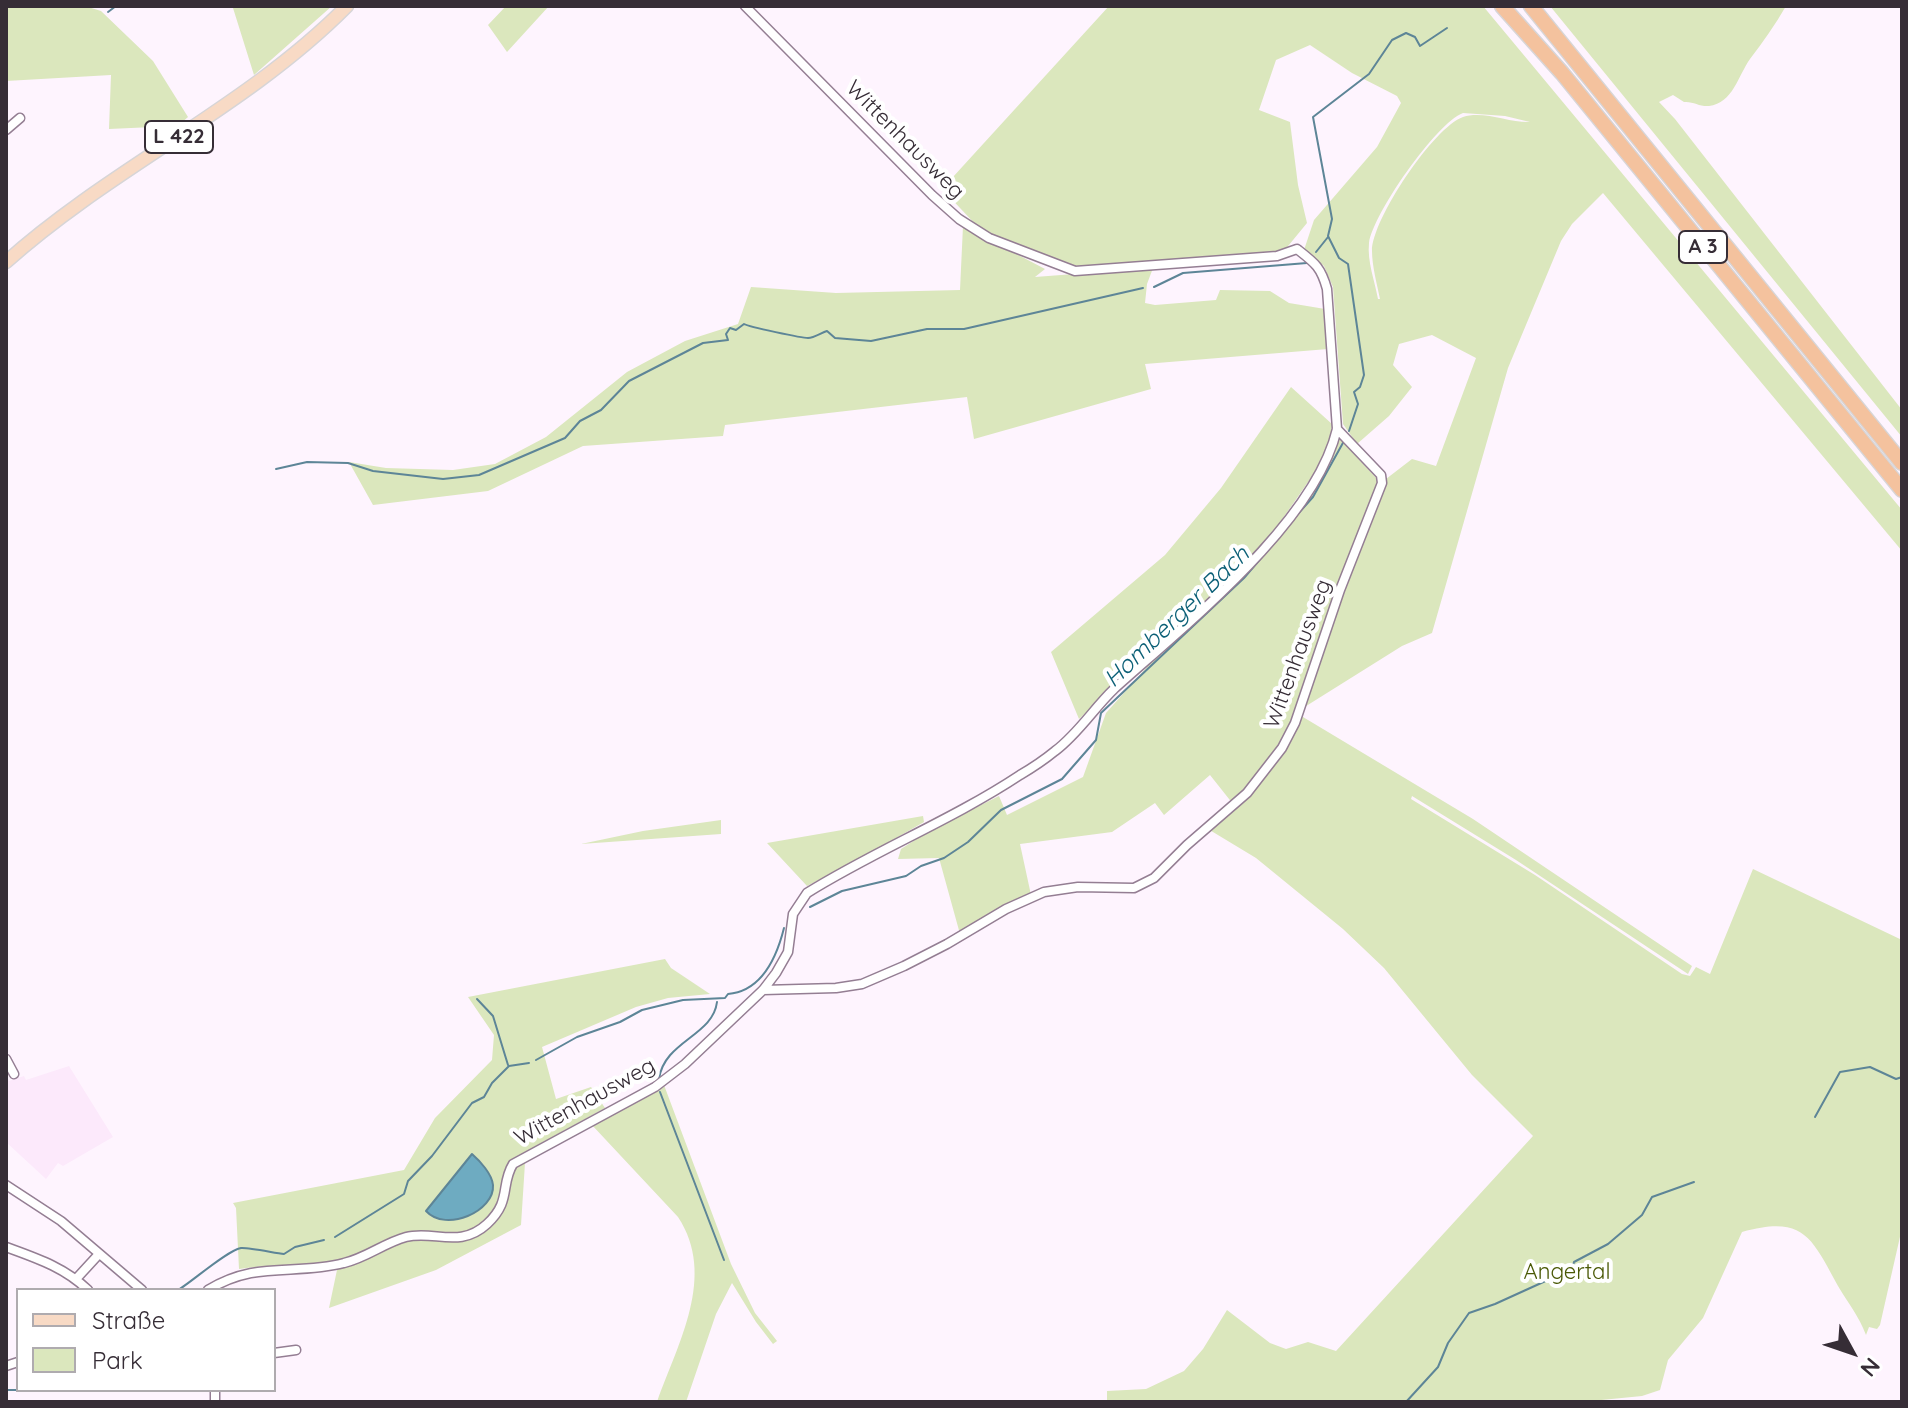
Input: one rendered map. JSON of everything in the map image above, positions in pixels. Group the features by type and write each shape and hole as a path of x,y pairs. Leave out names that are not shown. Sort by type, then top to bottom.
{"highway":[{"name":"A 3","path":"1502,6 1562,73 1902,490"},
{"name":"A 3","path":"1531,6 1902,463"}],"main road":[{"name":"L 422","path":"6,262 68,213 252,87 347,6"}],"street":[{"name":"Wittenhausweg","path":"211,1288 230,1277 266,1270 342,1264 407,1237 453,1239 471,1235 485,1226 506,1196 509,1171 513,1164 655,1087 685,1064 763,990 788,952 793,914 807,893 998,789 1057,750 1111,693 1201,612 1274,536 1325,463 1337,429 1327,289 1321,269 1297,249 1277,256 1075,271 989,238 959,219 932,195 745,6"},
{"path":"6,130 20,118"},
{"name":"Wittenhausweg","path":"763,990 836,988 862,984 926,955 1006,909 1044,892 1078,887 1141,886 1154,878 1247,793 1275,758 1295,723 1340,590 1382,483 1381,475 1337,429"},
{"path":"6,1059 14,1074"},
{"path":"6,1185 61,1221 140,1288"},
{"path":"6,1247 55,1266 86,1288"},
{"path":"76,1279 99,1254"},
{"path":"276,1353 296,1350"}],"shaded area":[{"path":"69,1066 113,1137 63,1166 58,1163 46,1179 6,1142 6,1074 9,1081 24,1076 26,1080"}],"green space":[{"path":"6,6 85,6 101,11 153,61 188,117 162,140 153,127 109,129 111,75 6,81"},
{"path":"332,6 254,75 233,8"},
{"path":"506,6 549,6 507,52 488,25"},
{"path":"1109,6 1483,6 1902,510 1902,551 1603,193 1572,224 1561,241 1508,368 1432,633 1402,646 1303,708 1386,479 1412,459 1436,466 1476,358 1432,335 1399,344 1393,365 1412,387 1389,416 1357,444 1343,424 1333,287 1324,266 1304,250 1314,220 1377,147 1401,103 1397,96 1352,73 1310,45 1276,60 1259,110 1290,122 1298,185 1307,223 1284,251 1061,270 978,227 942,189","holes":["1463,113 1505,116 1530,122 1479,115 1463,117 1451,124 1421,155 1393,197 1375,236 1372,257 1378,299 1369,243 1373,229 1407,171 1437,133"]},
{"path":"1550,6 1786,6 1724,100 1706,106 1684,102 1673,95 1659,102 1902,410 1902,437"},
{"path":"963,226 1045,269 1035,277 1153,268 1145,303 1155,305 1216,300 1220,290 1270,291 1289,303 1325,309 1328,349 1145,364 1151,389 974,439 967,397 725,425 723,436 583,446 488,491 373,505 349,462 386,468 453,470 495,464 546,437 627,372 685,341 738,324 751,287 836,293 960,290"},
{"path":"1291,387 1332,424 1331,443 1322,462 1272,534 1237,573 1079,719 1051,652 1165,555 1221,488"},
{"path":"1340,439 1379,481 1299,709 1273,758 1233,804 1210,775 1164,815 1155,803 1112,832 1020,844 1031,895 960,934 939,858 898,859 901,849 929,831 999,796 1007,815 1083,777 1106,713 1163,649 1277,537"},
{"name":"Angertal","path":"1303,717 1473,819 1692,966 1688,974 1516,860 1412,796 1411,799 1535,875 1682,974 1690,976 1696,967 1710,974 1753,869 1902,940 1902,1228 1877,1329 1869,1327 1866,1335 1820,1254 1803,1234 1779,1226 1763,1227 1742,1232 1703,1318 1668,1360 1660,1390 1642,1396 1581,1402 1107,1402 1107,1391 1146,1389 1184,1371 1203,1349 1227,1310 1270,1343 1286,1349 1308,1342 1336,1351 1533,1136 1472,1075 1384,968 1343,929 1256,858 1208,829 1256,786"},
{"path":"923,816 924,822 807,886 767,843"},
{"path":"721,820 721,834 581,844 643,831"},
{"path":"665,959 671,968 710,994 668,998 636,1007 542,1047 556,1099 591,1087 605,1108 518,1156 525,1163 521,1225 436,1270 329,1308 337,1270 333,1262 239,1269 236,1208 233,1203 404,1170 435,1118 492,1060 494,1035 468,997"},
{"path":"664,1085 731,1264 755,1313 777,1341 773,1344 732,1283 716,1314 686,1402 657,1402 690,1310 694,1262 689,1239 678,1217 591,1124"}],"water":[{"path":"472,1154 482,1164 493,1185 486,1203 468,1216 457,1219 445,1220 426,1211"}],"waterway":[{"path":"108,12 116,6"},
{"name":"Homberger Bach","path":"1349,431 1358,404 1354,392 1360,387 1364,375 1348,264 1339,258 1328,236 1332,219 1313,117 1369,74 1392,40 1406,33 1415,37 1420,46 1447,28"},
{"path":"1316,252 1328,237"},
{"path":"1154,287 1183,273 1307,263"},
{"path":"276,469 307,462 348,463 373,471 443,479 479,475 565,438 580,421 601,410 629,381 703,343 728,340 726,334 730,328 736,330 744,324 804,338 827,331 835,338 871,341 927,329 964,329 1143,288"},
{"name":"Homberger Bach","path":"1296,516 1313,497 1344,441"},
{"name":"Homberger Bach","path":"810,907 842,891 906,876 921,866 944,858 968,842 1001,810 1062,779 1096,740 1101,713 1244,578 1279,537"},
{"name":"Homberger Bach","path":"536,1060 577,1037 620,1022 642,1010 683,1000 725,998 751,986 772,960 784,928"},
{"path":"477,999 493,1016 508,1065"},
{"path":"659,1079 670,1056 707,1023 714,1014 717,1002"},
{"name":"Homberger Bach","path":"335,1237 404,1194 408,1181 432,1156 472,1103 484,1097 492,1083 509,1066 529,1063"},
{"path":"1815,1117 1840,1072 1870,1067 1896,1079 1902,1077"},
{"path":"660,1092 724,1260"},
{"path":"1406,1402 1438,1367 1448,1343 1469,1313 1572,1269 1574,1262 1608,1244 1642,1215 1652,1197 1694,1182"},
{"name":"Homberger Bach","path":"181,1288 235,1250 255,1249 284,1254 295,1247 324,1240"},
{"name":"Homberger Bach","path":"6,1390 16,1390"}]}
